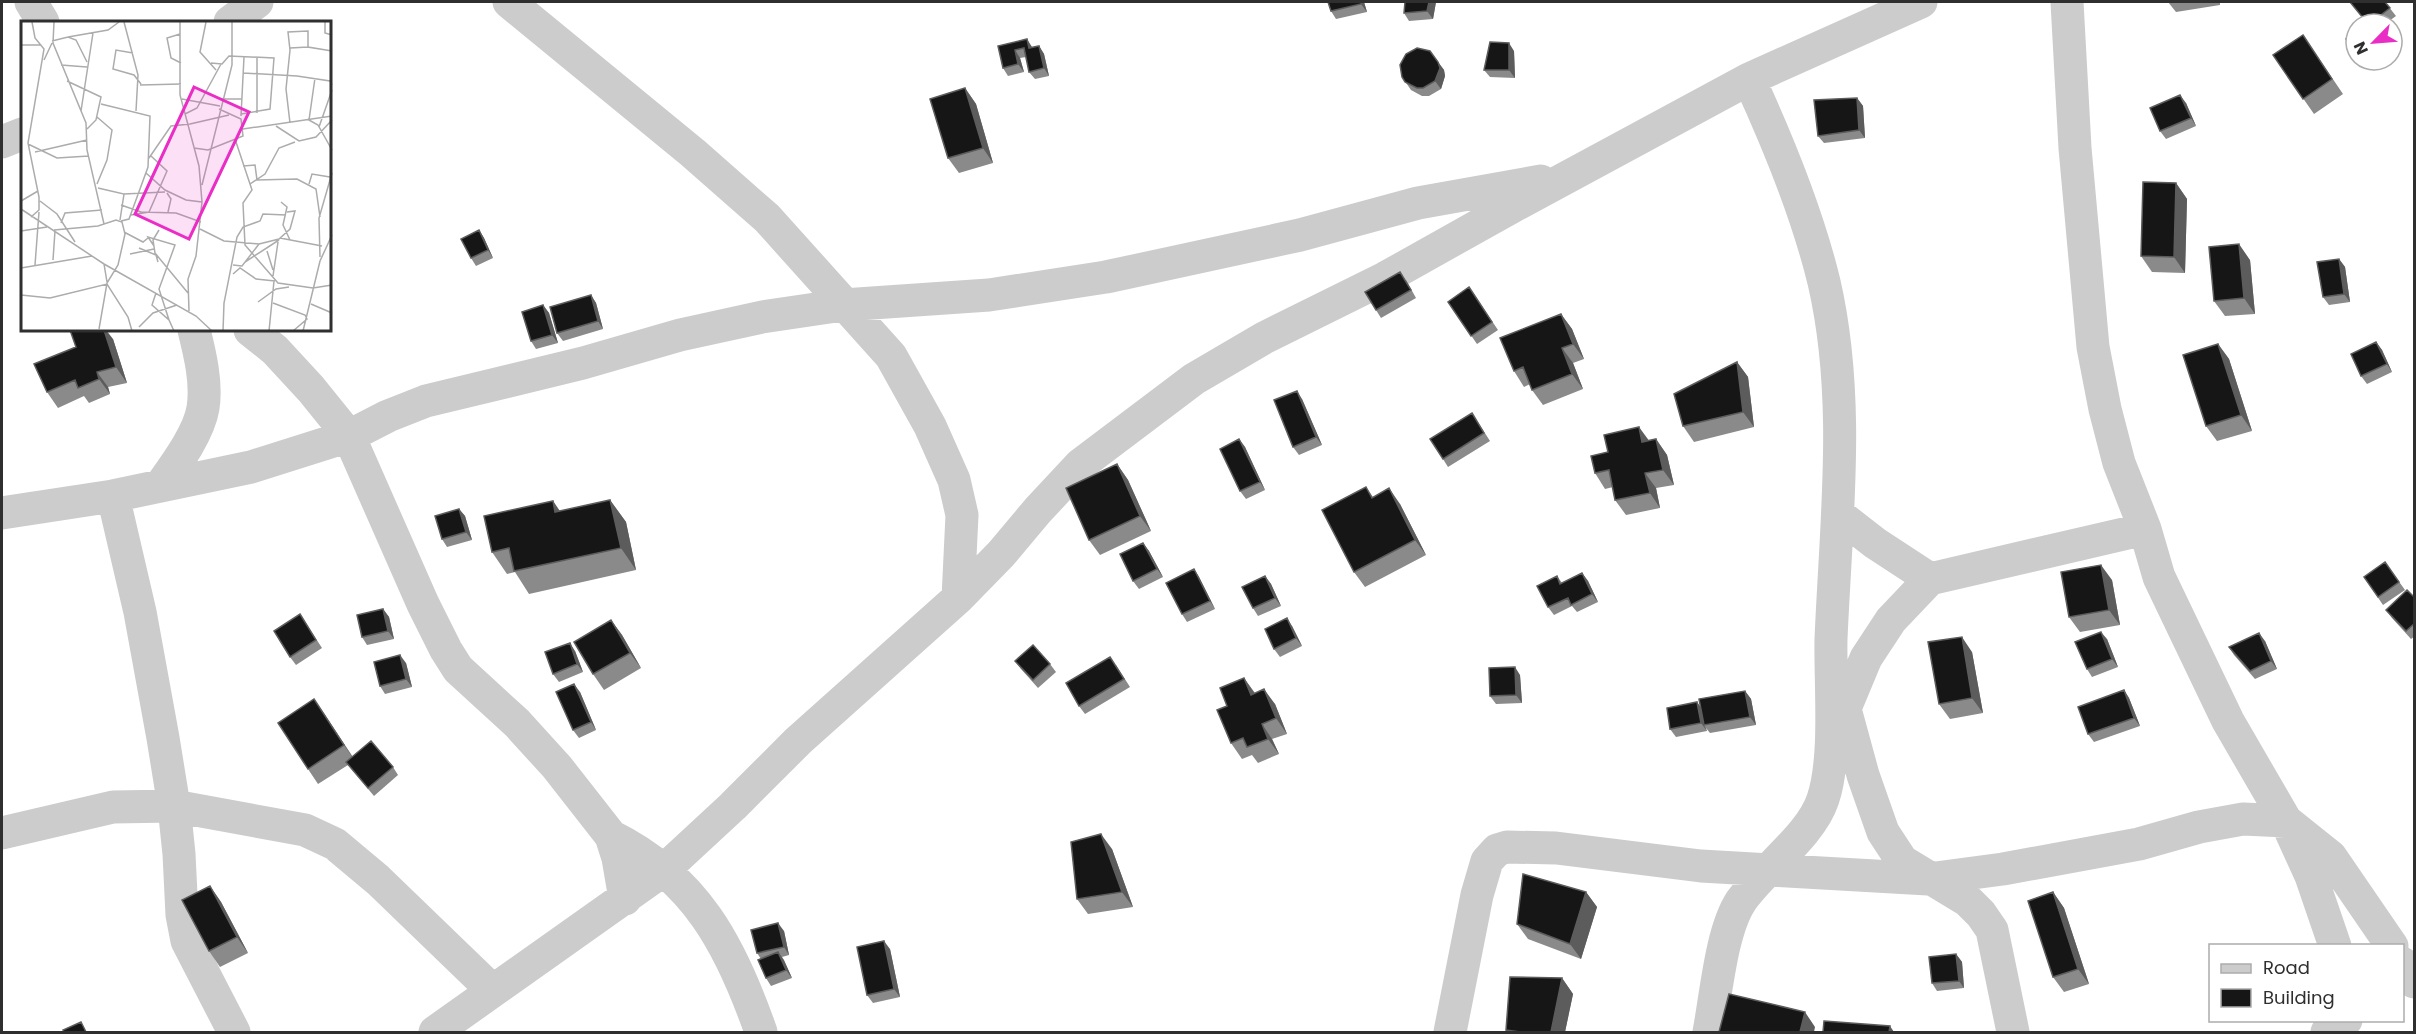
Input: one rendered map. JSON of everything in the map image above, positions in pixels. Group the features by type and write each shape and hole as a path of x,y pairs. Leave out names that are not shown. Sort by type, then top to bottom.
{"street":[{"path":"31,2 42,21"},
{"path":"231,21 257,2"},
{"path":"435,1032 665,869 798,741 958,598 1080,465 1194,379 1264,339 1385,278 1749,79 1921,2"},
{"path":"2067,2 2075,148 2093,347 2105,409 2119,463 2145,529 2159,577 2228,721 2286,821 2311,876 2334,944"},
{"path":"526,7 767,218 891,356 930,426 954,480 962,515 958,598"},
{"path":"1709,1032 1729,928 1741,902 1815,818 1828,779 1830,743 1833,596 1839,515 1838,396 1833,337 1824,283 1807,221 1749,79"},
{"path":"2,142 21,134"},
{"path":"2,513 113,496 251,467 349,436 388,416 426,401 583,363 680,335 762,317 843,305 989,295 1106,277 1300,235 1418,203 1572,175"},
{"path":"161,485 192,435 203,409 204,380 194,332"},
{"path":"252,332 282,357 349,436 423,604 446,650 458,669 517,723 557,767 611,836 618,858 625,899"},
{"path":"113,496 140,612 174,806 182,915 187,941 234,1032"},
{"path":"1839,515 1875,543 1930,579"},
{"path":"1830,743 1866,658 1891,620 1930,579 2145,529"},
{"path":"1845,709 1863,775 1883,832 1902,861 1928,879 1968,901 1992,930 2013,1032"},
{"path":"2,833 113,807 174,806 305,830 335,844 378,880 492,990"},
{"path":"1450,1032 1477,895 1487,861 1497,850 1507,847 1556,848 1701,866 1928,879 2003,869 2139,844 2199,827 2243,819 2286,821 2331,857 2391,944"},
{"path":"611,836 665,869 695,901 727,950 761,1032"},
{"path":"2404,965 2415,982"},
{"path":"2327,1032 2343,1022"}],"building":[{"path":"1328,2 1361,2 1361,4 1331,11"},
{"path":"1405,2 1429,2 1427,11 1404,13"},
{"path":"2350,2 2385,2 2390,8 2385,12 2358,12"},
{"path":"2303,35 2332,79 2303,99 2273,55"},
{"path":"1027,39 1029,48 1039,46 1044,68 1029,72 1024,48 1015,50 1018,64 1003,68 998,46"},
{"path":"1490,42 1509,43 1509,70 1484,70"},
{"path":"1417,48 1430,51 1440,68 1435,81 1423,88 1417,88 1405,82 1400,65 1406,54"},
{"path":"965,88 983,148 948,158 930,99"},
{"path":"2180,95 2191,118 2160,131 2150,108"},
{"path":"1857,98 1859,130 1818,136 1814,100"},
{"path":"2143,182 2176,183 2174,257 2141,256"},
{"path":"479,230 488,250 471,258 461,239"},
{"path":"2239,244 2244,298 2214,301 2209,247"},
{"path":"2339,259 2344,294 2323,297 2317,262"},
{"path":"1400,272 1411,290 1376,310 1365,292"},
{"path":"1469,287 1492,322 1471,336 1448,302"},
{"path":"591,295 598,321 557,333 550,307"},
{"path":"543,305 552,335 531,341 522,312"},
{"path":"1561,314 1573,344 1562,348 1572,374 1532,390 1523,367 1514,371 1500,338"},
{"path":"71,332 105,332 116,367 97,372 99,379 78,388 75,380 47,392 34,364 76,347"},
{"path":"2376,342 2387,364 2361,376 2351,354"},
{"path":"2218,344 2241,415 2206,426 2183,355"},
{"path":"1737,362 1743,412 1683,426 1674,394"},
{"path":"1297,391 1316,437 1293,447 1274,400"},
{"path":"1472,413 1484,433 1443,459 1430,439"},
{"path":"1639,427 1642,442 1656,439 1663,470 1645,473 1650,493 1615,500 1609,470 1595,473 1591,456 1608,452 1604,435"},
{"path":"1239,439 1260,482 1240,491 1220,449"},
{"path":"1117,464 1140,516 1089,540 1066,488"},
{"path":"1366,487 1372,498 1389,488 1415,540 1354,572 1322,510"},
{"path":"610,500 621,548 514,571 509,548 492,552 484,516 553,501 555,512"},
{"path":"459,509 466,532 442,539 435,516"},
{"path":"1143,543 1157,569 1133,581 1120,554"},
{"path":"2385,562 2399,582 2378,597 2364,577"},
{"path":"2101,565 2109,610 2069,617 2061,572"},
{"path":"1194,569 1210,601 1182,614 1166,583"},
{"path":"1582,573 1592,594 1571,605 1568,598 1548,607 1537,586 1557,576 1560,584"},
{"path":"1265,576 1275,598 1253,608 1242,587"},
{"path":"2407,590 2415,598 2415,623 2406,631 2386,610"},
{"path":"383,609 388,631 362,637 357,615"},
{"path":"300,614 316,640 290,657 274,631"},
{"path":"1287,618 1296,638 1274,649 1265,629"},
{"path":"611,620 630,653 593,674 574,642"},
{"path":"2101,632 2112,659 2087,669 2075,642"},
{"path":"2259,633 2271,661 2250,671 2229,647"},
{"path":"1962,637 1972,698 1939,704 1928,642"},
{"path":"570,643 577,664 553,674 545,652"},
{"path":"1033,645 1050,664 1033,680 1015,661"},
{"path":"400,655 406,679 380,686 374,662"},
{"path":"1110,657 1124,679 1079,706 1066,683"},
{"path":"1515,667 1516,695 1490,696 1489,668"},
{"path":"1244,678 1251,695 1264,689 1276,718 1262,724 1268,739 1247,747 1243,738 1231,743 1217,710 1227,706 1220,688"},
{"path":"574,684 591,722 573,730 556,692"},
{"path":"2124,690 2134,718 2088,734 2078,707"},
{"path":"1745,691 1750,717 1704,725 1699,699"},
{"path":"314,699 344,745 308,769 278,723"},
{"path":"1697,702 1701,723 1670,729 1667,708"},
{"path":"371,741 393,767 368,788 346,762"},
{"path":"1101,834 1122,892 1077,899 1071,842"},
{"path":"1523,874 1586,892 1570,944 1517,924"},
{"path":"210,886 237,937 209,951 182,900"},
{"path":"2053,892 2078,969 2053,977 2028,901"},
{"path":"778,923 784,947 757,953 751,930"},
{"path":"884,941 894,989 867,995 857,947"},
{"path":"778,952 786,970 766,978 758,960"},
{"path":"1956,954 1959,981 1932,983 1929,957"},
{"path":"1510,977 1562,978 1551,1032 1506,1030"},
{"path":"1729,994 1805,1012 1800,1032 1719,1032"},
{"path":"1824,1021 1890,1026 1889,1032 1823,1032"},
{"path":"81,1022 86,1032 64,1032 63,1030"}]}
